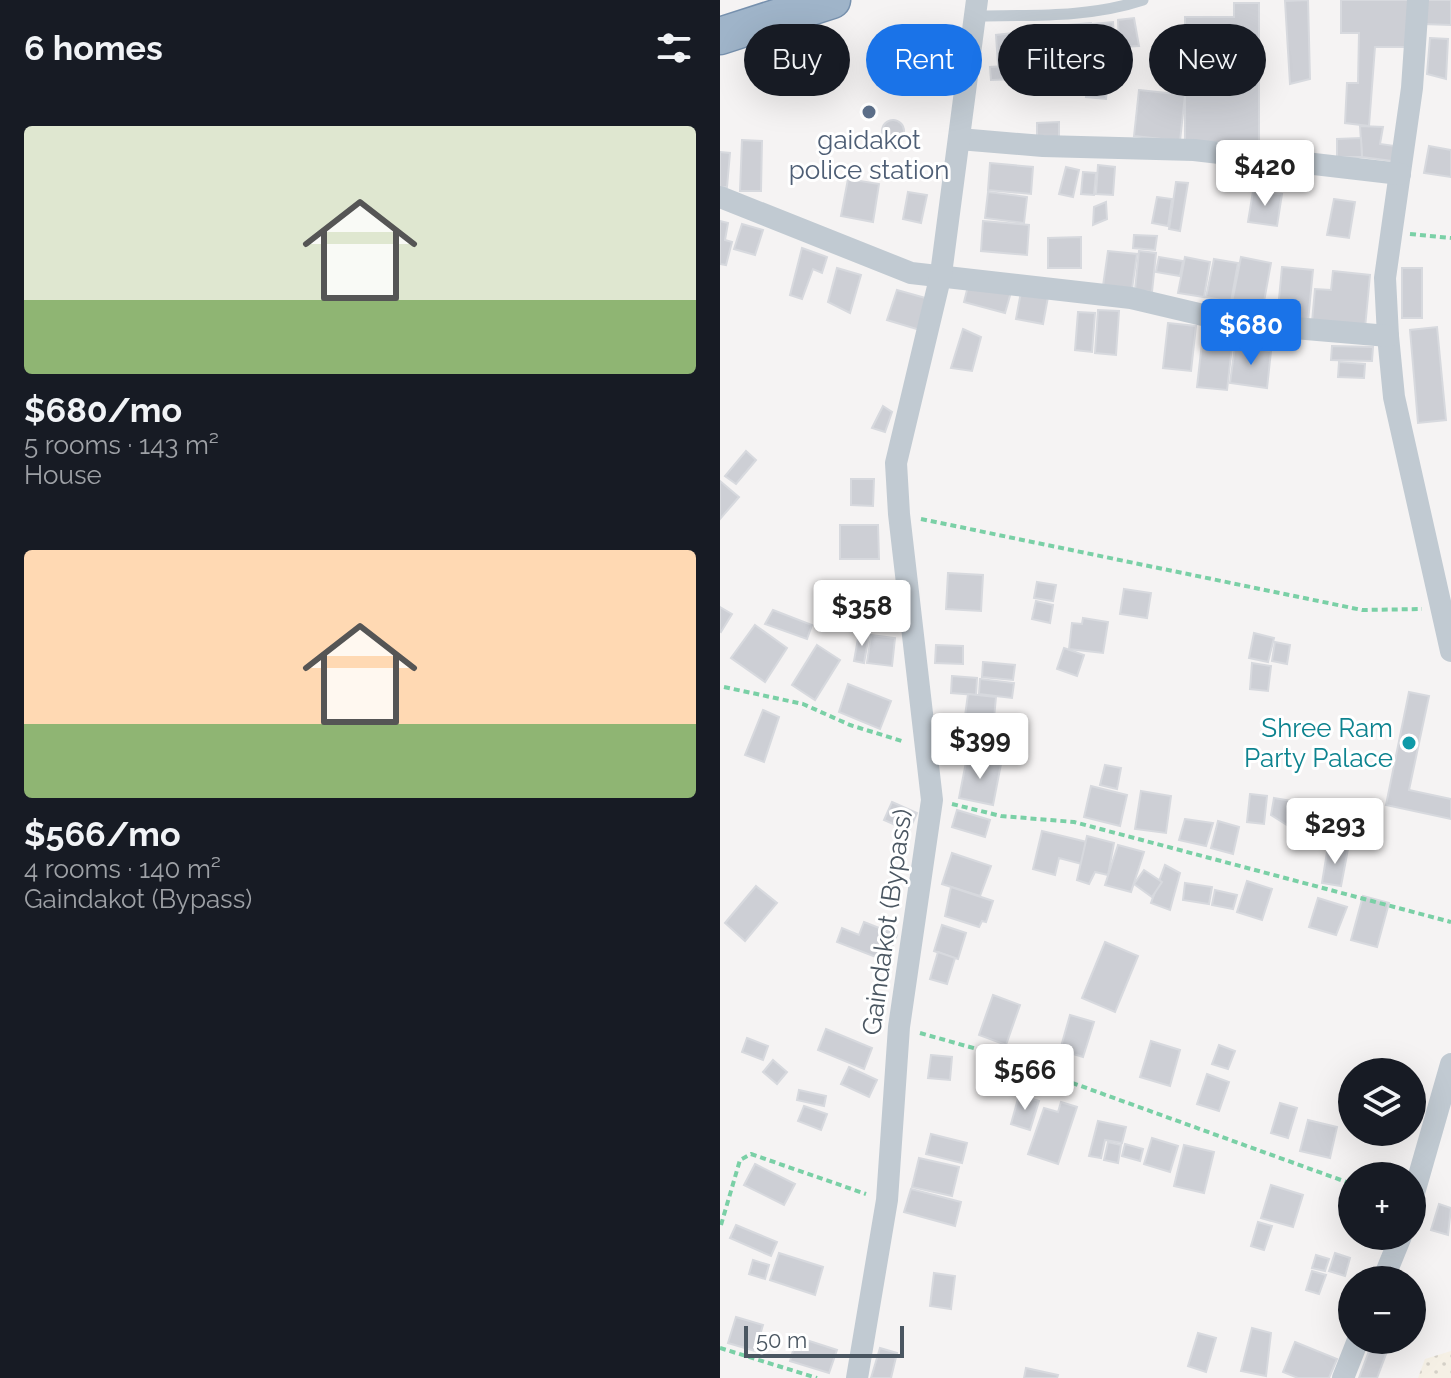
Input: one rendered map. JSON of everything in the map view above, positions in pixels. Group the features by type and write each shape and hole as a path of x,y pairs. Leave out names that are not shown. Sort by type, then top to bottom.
{"highway":[{"path":"720,36 832,0"}],"street":[{"path":"1418,0 1412,88 1385,278 1394,397 1451,651"},
{"name":"Gaindakot (Bypass)","path":"857,1378 887,1200 899,1027 932,800 929,748 899,514 896,463 941,274 976,8"},
{"path":"959,139 1043,146 1194,150 1400,174"},
{"path":"720,197 911,273 1131,298 1237,323 1388,336"},
{"path":"1423,1162 1451,1064"},
{"path":"1343,1378 1352,1354"}],"lane":[{"path":"976,8 1060,15 1117,9 1143,0"}],"path":[{"path":"1392,232 1451,238"},
{"path":"899,514 1362,610 1410,611 1440,604"},
{"path":"724,687 803,704 850,725 929,748"},
{"path":"932,800 1001,816 1074,822 1451,922"},
{"path":"899,1027 984,1051 1338,1179"},
{"path":"721,1225 740,1160 751,1154 887,1200"},
{"path":"720,1348 817,1378"}],"sand":[{"path":"1451,1351 1451,1378 1418,1378 1425,1359"}],"building":[{"path":"1308,0 1310,79 1290,84 1285,1"},
{"path":"1341,0 1410,0 1410,47 1375,47 1369,126 1345,123 1347,83 1358,83 1359,33 1341,33"},
{"path":"1423,0 1451,0 1451,25 1423,24"},
{"path":"1234,3 1259,3 1259,24 1185,24 1185,17 1234,17"},
{"path":"1134,18 1139,46 1133,46 1133,24 1118,24 1118,20"},
{"path":"1430,38 1448,39 1446,79 1427,74"},
{"path":"998,66 998,80 991,80 990,67"},
{"path":"1139,90 1149,91 1149,96 1185,96 1180,141 1134,136"},
{"path":"1086,96 1106,96 1106,99"},
{"path":"1185,96 1259,96 1259,142 1185,143"},
{"path":"893,120 901,123 904,131 901,139 893,142 885,139 882,131 885,123"},
{"path":"1059,122 1059,139 1037,139 1037,123"},
{"path":"1360,126 1383,127 1380,144 1395,146 1392,161 1362,157"},
{"path":"1361,138 1362,157 1337,157 1337,139"},
{"path":"742,140 762,141 761,191 740,191"},
{"path":"1429,146 1451,150 1451,177 1424,173"},
{"path":"720,152 730,153 727,187 720,187"},
{"path":"990,163 1033,167 1031,194 988,190"},
{"path":"1098,165 1115,167 1113,195 1096,194"},
{"path":"1066,167 1079,170 1073,197 1059,194"},
{"path":"1083,172 1096,173 1094,195 1081,194"},
{"path":"848,179 879,184 873,222 841,216"},
{"path":"1176,182 1188,183 1180,231 1169,229"},
{"path":"1253,191 1282,194 1277,226 1248,222"},
{"path":"908,192 927,195 921,223 903,219"},
{"path":"988,192 1027,197 1024,223 985,218"},
{"path":"1157,197 1172,199 1168,226 1152,223"},
{"path":"1334,199 1355,202 1349,238 1327,235"},
{"path":"1106,202 1107,219 1093,225 1094,207"},
{"path":"720,221 728,223 725,240 732,242 726,265 720,264"},
{"path":"983,221 1029,225 1027,255 981,251"},
{"path":"742,224 763,230 755,255 734,249"},
{"path":"1134,235 1157,236 1155,250 1133,248"},
{"path":"1081,237 1081,268 1048,268 1048,238"},
{"path":"802,248 827,257 822,273 813,269 802,299 790,295"},
{"path":"1108,251 1137,254 1132,289 1103,286"},
{"path":"1139,251 1156,253 1152,292 1135,290"},
{"path":"1159,257 1183,261 1180,276 1156,272"},
{"path":"1185,257 1210,262 1204,297 1178,293"},
{"path":"1241,257 1271,263 1263,307 1232,302"},
{"path":"1214,259 1238,263 1231,302 1206,297"},
{"path":"1282,267 1313,270 1308,321 1277,320"},
{"path":"837,268 861,275 850,313 828,302"},
{"path":"1402,268 1422,268 1422,318 1402,318"},
{"path":"1333,271 1370,275 1365,328 1312,322 1315,289 1331,290"},
{"path":"968,286 1011,292 1005,313 964,302"},
{"path":"897,290 929,299 920,330 887,320"},
{"path":"1021,292 1048,297 1043,324 1016,319"},
{"path":"1098,310 1119,311 1116,355 1095,353"},
{"path":"1078,312 1095,313 1092,352 1075,350"},
{"path":"1168,323 1196,326 1191,371 1163,368"},
{"path":"1437,327 1446,420 1418,423 1410,330"},
{"path":"963,329 981,337 972,371 951,368"},
{"path":"1203,334 1233,338 1227,390 1197,387"},
{"path":"1235,346 1271,351 1267,388 1230,383"},
{"path":"1332,346 1373,347 1372,361 1331,360"},
{"path":"1339,362 1365,364 1364,378 1338,377"},
{"path":"883,406 892,412 885,432 872,428"},
{"path":"746,451 756,460 736,484 725,476"},
{"path":"851,479 874,479 873,506 851,505"},
{"path":"720,481 739,497 720,519"},
{"path":"840,525 878,525 879,559 840,559"},
{"path":"948,573 983,575 981,611 946,609"},
{"path":"1037,582 1056,585 1053,601 1034,598"},
{"path":"870,588 892,589 890,617 869,617"},
{"path":"1124,589 1151,593 1147,618 1120,614"},
{"path":"1036,601 1053,605 1050,623 1032,619"},
{"path":"720,607 732,614 721,632 720,631"},
{"path":"773,610 812,625 807,639 765,624"},
{"path":"1083,618 1108,622 1103,653 1069,649 1072,623 1082,624"},
{"path":"755,625 787,648 765,682 731,658"},
{"path":"859,633 869,635 864,663 854,661"},
{"path":"1254,633 1274,638 1268,662 1249,658"},
{"path":"871,635 895,638 892,666 867,663"},
{"path":"1275,642 1290,645 1287,664 1272,661"},
{"path":"817,645 840,660 815,700 792,685"},
{"path":"936,645 963,646 963,664 935,663"},
{"path":"1064,648 1084,655 1077,676 1057,669"},
{"path":"983,662 1015,665 1013,680 982,677"},
{"path":"1252,663 1271,666 1268,691 1250,689"},
{"path":"952,676 977,678 976,695 951,693"},
{"path":"980,679 1014,683 1012,698 979,694"},
{"path":"848,684 891,701 880,729 839,712"},
{"name":"Shree Ram Party Palace","path":"1409,692 1429,696 1409,790 1451,799 1451,819 1386,805"},
{"path":"968,694 996,697 994,718 965,716"},
{"path":"763,710 779,717 764,762 745,755"},
{"path":"967,757 1001,764 993,805 959,798"},
{"path":"1105,765 1121,768 1117,789 1100,785"},
{"path":"1091,786 1127,795 1120,826 1084,817"},
{"path":"1141,791 1171,796 1166,833 1135,829"},
{"path":"1250,794 1267,796 1264,824 1247,822"},
{"path":"1274,798 1298,802 1290,827 1271,815"},
{"path":"892,802 917,813 909,831 884,820"},
{"path":"957,810 990,820 985,837 952,827"},
{"path":"1185,819 1213,823 1206,846 1179,840"},
{"path":"1218,821 1239,827 1233,854 1211,848"},
{"path":"1042,831 1087,842 1082,864 1059,858 1055,875 1033,869"},
{"path":"1087,836 1114,843 1108,875 1095,872 1089,884 1077,880"},
{"path":"1118,845 1144,852 1131,892 1105,885"},
{"path":"1328,846 1348,849 1341,886 1322,883"},
{"path":"952,853 991,866 980,896 942,884"},
{"path":"1165,865 1180,873 1170,910 1151,903"},
{"path":"1144,870 1162,882 1152,897 1134,884"},
{"path":"1247,881 1272,889 1262,920 1237,912"},
{"path":"1185,883 1212,887 1209,904 1183,900"},
{"path":"756,886 777,903 745,941 725,923"},
{"path":"951,887 993,901 986,922 982,921 979,927 945,916"},
{"path":"1215,890 1237,895 1233,909 1212,905"},
{"path":"1363,896 1389,903 1377,947 1351,940"},
{"path":"1318,898 1347,907 1336,935 1309,927"},
{"path":"864,922 897,935 886,961 837,942 842,928 859,935"},
{"path":"942,925 966,933 958,959 934,951"},
{"path":"1105,942 1138,956 1115,1012 1082,998"},
{"path":"938,952 955,958 947,984 930,979"},
{"path":"993,995 1020,1005 1006,1045 979,1035"},
{"path":"1070,1015 1094,1022 1083,1057 1060,1050"},
{"path":"826,1029 872,1048 864,1069 818,1050"},
{"path":"747,1038 768,1046 763,1060 742,1052"},
{"path":"1151,1041 1180,1050 1170,1086 1140,1077"},
{"path":"1219,1045 1235,1051 1228,1069 1212,1064"},
{"path":"931,1055 952,1057 950,1080 928,1078"},
{"path":"773,1060 787,1072 777,1084 763,1072"},
{"path":"849,1067 877,1080 869,1097 841,1084"},
{"path":"1207,1074 1229,1082 1219,1111 1197,1104"},
{"path":"799,1090 826,1096 824,1106 797,1100"},
{"path":"1019,1095 1039,1101 1030,1130 1011,1124"},
{"path":"1061,1102 1077,1107 1058,1164 1028,1154 1044,1108 1058,1112"},
{"path":"1280,1103 1297,1108 1288,1138 1271,1133"},
{"path":"804,1106 827,1114 821,1130 798,1121"},
{"path":"1308,1120 1337,1127 1330,1158 1300,1151"},
{"path":"1098,1121 1126,1127 1122,1143 1105,1140 1101,1158 1089,1156"},
{"path":"931,1134 967,1143 962,1163 926,1154"},
{"path":"1152,1138 1178,1146 1170,1172 1144,1164"},
{"path":"1108,1142 1121,1145 1118,1163 1104,1160"},
{"path":"1125,1144 1143,1149 1140,1161 1122,1156"},
{"path":"1184,1145 1214,1152 1204,1193 1174,1186"},
{"path":"919,1158 959,1167 952,1196 912,1187"},
{"path":"755,1164 795,1184 784,1205 744,1185"},
{"path":"1271,1185 1303,1195 1293,1227 1261,1218"},
{"path":"911,1189 961,1202 955,1226 904,1212"},
{"path":"1439,1204 1451,1208 1448,1235 1431,1230"},
{"path":"1258,1222 1272,1226 1264,1250 1251,1246"},
{"path":"736,1225 777,1242 771,1256 730,1238"},
{"path":"779,1253 823,1267 815,1295 770,1280"},
{"path":"1335,1253 1350,1258 1348,1266 1338,1266 1338,1274 1329,1271"},
{"path":"1316,1255 1329,1259 1325,1271 1312,1268"},
{"path":"753,1260 769,1265 765,1279 749,1274"},
{"path":"1312,1271 1326,1275 1319,1294 1306,1290"},
{"path":"934,1273 955,1276 951,1309 930,1306"},
{"path":"736,1317 763,1325 755,1351 728,1343"},
{"path":"1252,1328 1271,1333 1266,1376 1241,1371"},
{"path":"1198,1333 1216,1338 1206,1372 1188,1366"},
{"path":"797,1337 837,1350 829,1373 790,1361"},
{"path":"1295,1342 1337,1359 1329,1378 1298,1378 1283,1372"},
{"path":"880,1348 897,1353 891,1378 871,1378"},
{"path":"1368,1354 1386,1354 1377,1378 1359,1378"},
{"path":"1026,1368 1058,1375 1057,1378 1024,1378"}],"place":[{"name":"gaidakot police station","path":"869,112"},
{"name":"Shree Ram Party Palace","path":"1409,743"}]}
